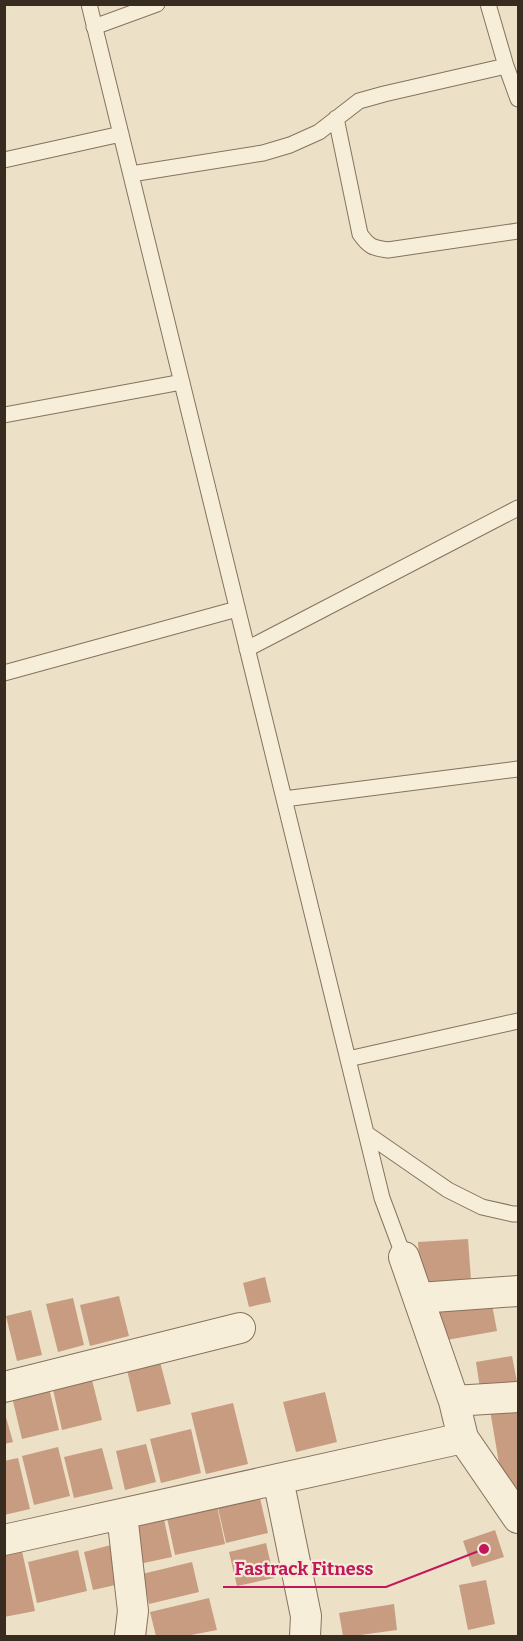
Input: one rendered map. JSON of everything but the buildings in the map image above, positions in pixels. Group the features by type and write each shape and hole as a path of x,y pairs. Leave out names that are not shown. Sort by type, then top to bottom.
{"street":[{"path":"404,1257 454,1401 463,1438 519,1518"},
{"path":"419,1298 519,1291"},
{"path":"4,1387 240,1328"},
{"path":"454,1401 519,1397"},
{"path":"4,1540 463,1438"},
{"path":"278,1479 306,1616 305,1636"},
{"path":"122,1514 133,1611 130,1636"}],"lane":[{"path":"89,4 382,1198 404,1257"},
{"path":"94,27 158,4"},
{"path":"488,4 506,66 519,99"},
{"path":"131,174 263,153 290,145 319,132 359,101 506,66"},
{"path":"336,118 360,234 367,245 388,250 519,231"},
{"path":"4,159 121,134"},
{"path":"4,415 182,382"},
{"path":"248,649 519,508"},
{"path":"4,673 237,609"},
{"path":"284,799 519,769"},
{"path":"348,1059 519,1021"},
{"path":"367,1134 448,1190 482,1207 519,1214"}],"place":[{"name":"Fastrack Fitness","path":"484,1549"}]}
